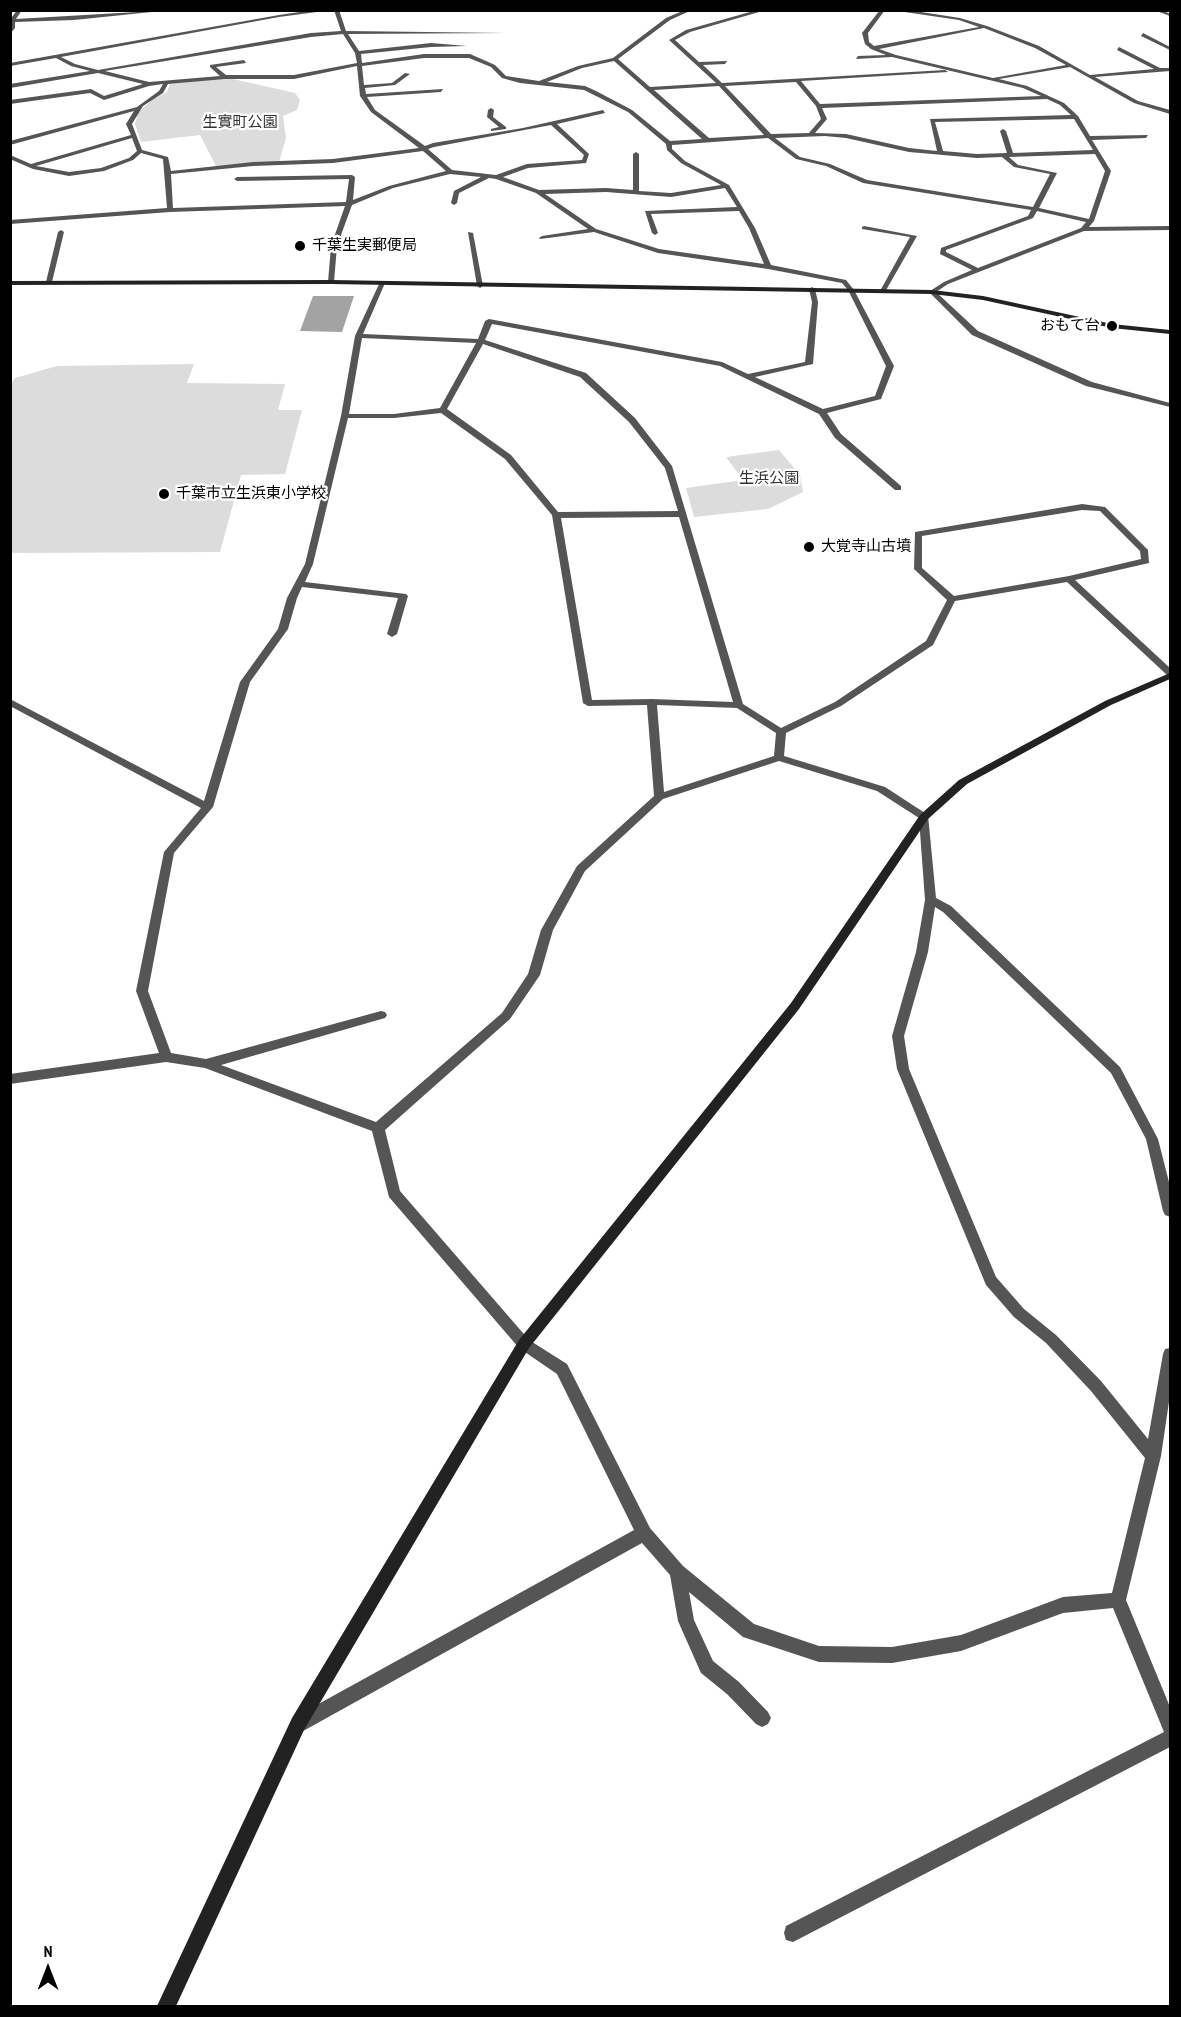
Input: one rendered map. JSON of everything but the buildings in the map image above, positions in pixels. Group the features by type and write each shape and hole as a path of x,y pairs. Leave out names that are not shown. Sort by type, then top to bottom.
{"street":[{"path":"10,33 13,28 12,21 20,10"},
{"path":"12,21 74,19 169,10"},
{"path":"10,65 59,58 279,16 330,10"},
{"path":"336,10 344,32 358,53 363,96 373,111 418,144 450,172"},
{"path":"539,83 545,79 615,58 668,19 690,10"},
{"path":"764,10 688,31 672,40 721,85 769,136 798,158 828,165 865,182 1036,209 1091,221"},
{"path":"883,10 865,33 867,43 873,48 894,56 1024,87 1062,104 1076,117 1108,171 1091,221 1083,229"},
{"path":"893,10 960,19 985,27 1037,47 1136,102 1170,112"},
{"path":"1156,10 1170,15"},
{"path":"873,48 985,27"},
{"path":"10,86 311,35 344,32 502,33"},
{"path":"431,45 433,33"},
{"path":"1143,35 1170,49"},
{"path":"161,38 168,42"},
{"path":"358,53 431,45 464,46"},
{"path":"1119,48 1159,70"},
{"path":"10,102 91,91 104,98 149,84 225,77 294,77 358,65 438,55 470,56 493,66 504,77 585,88 630,111 669,143 811,134 846,136 881,146 977,156 1098,152"},
{"path":"858,58 894,56"},
{"path":"59,58 74,65 149,84"},
{"path":"615,58 708,141"},
{"path":"225,77 212,66 244,62"},
{"path":"699,64 725,62"},
{"path":"992,79 1069,66"},
{"path":"1091,76 1170,69"},
{"path":"650,89 958,72"},
{"path":"361,87 393,84 407,74"},
{"path":"797,80 819,106 824,119 811,134"},
{"path":"10,142 139,108 161,92 166,83"},
{"path":"363,96 441,90"},
{"path":"819,106 1050,98"},
{"path":"139,108 129,124 140,151 166,158 170,210"},
{"path":"418,144 459,134 504,128 490,117 491,110"},
{"path":"168,173 254,164 333,161 424,149 433,145 552,124 603,112"},
{"path":"940,152 932,120 1076,117"},
{"path":"497,177 527,166 584,162 587,155 552,124"},
{"path":"979,271 942,254 943,249 1031,217 1054,173 1016,166 1006,154 1004,131"},
{"path":"31,166 133,136"},
{"path":"1089,138 1146,136"},
{"path":"669,143 669,149 683,162 727,186 752,228 768,267"},
{"path":"10,157 53,173 80,173 102,170 131,159 140,151"},
{"path":"636,154 636,192"},
{"path":"10,222 170,210 349,204 391,187 450,172 497,177 538,192 594,230 658,251 844,281 851,290 890,366 878,397 822,412"},
{"path":"454,203 456,192 489,176"},
{"path":"237,178 352,177 349,204 334,246 331,282"},
{"path":"538,192 636,192 671,195 727,186"},
{"path":"656,233 647,212 741,209"},
{"path":"864,228 914,236 883,291"},
{"path":"932,292 946,283 1083,229 1170,228"},
{"path":"542,238 594,230"},
{"path":"49,282 61,232"},
{"path":"470,233 480,286"},
{"path":"10,283 331,282 932,292 983,298 1112,326 1170,332"},
{"path":"166,1057 142,991 169,852 208,807 226,738 245,682 283,629 299,584 309,564 345,416 359,336 382,283"},
{"path":"747,376 809,364 815,302 812,290"},
{"path":"932,292 975,333 1089,384 1170,405"},
{"path":"444,410 481,341 489,321 722,364 822,412 838,436 898,488"},
{"path":"359,336 481,341 583,375 632,420 669,468 739,705"},
{"path":"345,416 394,416 444,410 508,457 556,515 588,703 652,702 739,705 781,732"},
{"path":"1082,507 1102,509 1144,550 1146,561 1068,579 952,599 918,569 918,534 1082,507"},
{"path":"556,515 681,514"},
{"path":"166,2007 298,1724 524,1344 795,1006 924,817 963,782 1108,703 1170,674 1068,579"},
{"path":"299,584 403,596 392,634"},
{"path":"781,732 838,704 930,643 952,599"},
{"path":"10,702 208,807"},
{"path":"652,702 659,797"},
{"path":"779,758 781,732"},
{"path":"378,1128 506,1016 534,975 547,930 581,869 659,797 779,758 881,789 924,817"},
{"path":"924,817 931,900 922,952 898,1036 903,1069 991,1281 1019,1313 1052,1339 1096,1386 1153,1456"},
{"path":"931,900 947,909 1116,1070 1152,1139 1170,1211"},
{"path":"206,1064 381,1015"},
{"path":"10,1079 166,1057 206,1064 378,1128"},
{"path":"378,1128 394,1193 524,1344 562,1369 644,1533 677,1572 749,1631 819,1654 891,1655 961,1643 1063,1605 1118,1600"},
{"path":"1170,1354 1153,1456 1118,1600 1170,1726"},
{"path":"298,1724 644,1533"},
{"path":"677,1572 686,1621 707,1667 733,1688 762,1718"},
{"path":"793,1933 1170,1737"}],"green space":[{"name":"生實町公園","path":"233,79 295,93 300,100 297,110 283,116 286,138 279,162 217,168 200,135 141,142 135,124 138,113 153,99 167,92 170,84"},
{"path":"194,364 187,383 285,384 278,410 302,410 285,474 241,475 220,552 11,553 10,385 15,378 57,366"},
{"name":"生浜公園","path":"779,450 800,475 803,492 768,509 694,517 686,488 743,480 726,457"}],"shaded area":[{"path":"313,296 354,296 342,332 300,331"}],"place":[{"name":"千葉生実郵便局","path":"300,246"},
{"name":"おもて台","path":"1112,326"},
{"name":"千葉市立生浜東小学校","path":"164,494"},
{"name":"大覚寺山古墳","path":"809,547"}]}
